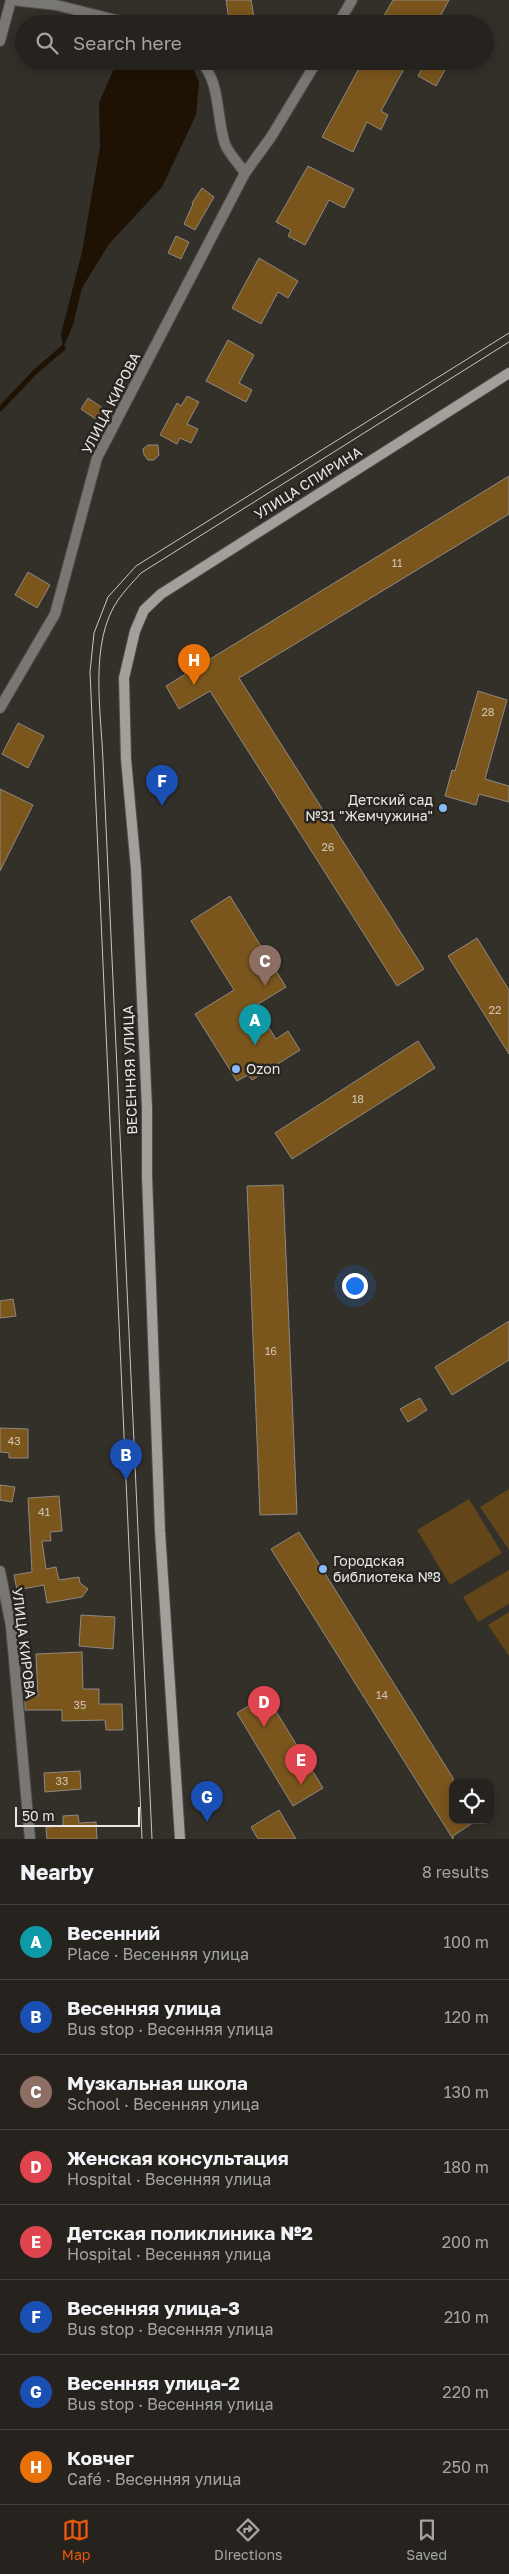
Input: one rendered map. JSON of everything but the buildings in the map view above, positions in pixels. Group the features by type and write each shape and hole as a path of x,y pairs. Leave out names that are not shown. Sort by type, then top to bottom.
{"main road":[{"name":"УЛИЦА СПИРИНА","path":"135,631 144,610 161,594 189,574 509,372"},
{"name":"ВЕСЕННЯЯ УЛИЦА","path":"135,631 124,678 126,744 136,869 147,1108 147,1176 160,1530 180,1839"}],"street":[{"path":"1,35 11,0 56,5 96,15"},
{"path":"343,15 352,0"},
{"path":"206,70 215,94 226,145 245,173"},
{"name":"УЛИЦА КИРОВА","path":"0,708 55,614 97,458 245,173 271,137 312,70"},
{"name":"УЛИЦА КИРОВА","path":"0,1571 11,1626 30,1839"}],"shaded area":[{"path":"113,70 194,70 199,82 196,115 162,187 109,244 82,288 73,325 63,348 61,334 82,252 100,147 99,103"},
{"path":"509,1489 509,1550 480,1507"},
{"path":"469,1499 502,1553 450,1585 417,1530"},
{"path":"509,1570 509,1604 478,1622 463,1597"},
{"path":"509,1612 509,1656 488,1625"}],"waterway":[{"path":"0,409 35,372 63,348"}],"tram line":[{"path":"142,1839 90,672 94,633 108,597 136,566 509,333"},
{"path":"152,1839 99,699 100,656 103,636 109,617 118,600 141,573 509,342"}],"place":[{"name":"Ковчег","path":"194,685"},
{"name":"Весенняя улица-3","path":"162,806"},
{"name":"Детский сад №31 \"Жемчужина\"","path":"443,808"},
{"name":"Музкальная школа","path":"265,986"},
{"name":"Весенний","path":"255,1045"},
{"name":"Ozon","path":"236,1069"},
{"name":"Весенняя улица","path":"126,1480"},
{"name":"Городская библиотека №8","path":"323,1569"},
{"name":"Женская консультация","path":"264,1727"},
{"name":"Детская поликлиника №2","path":"301,1785"},
{"name":"Весенняя улица-2","path":"207,1822"}]}
